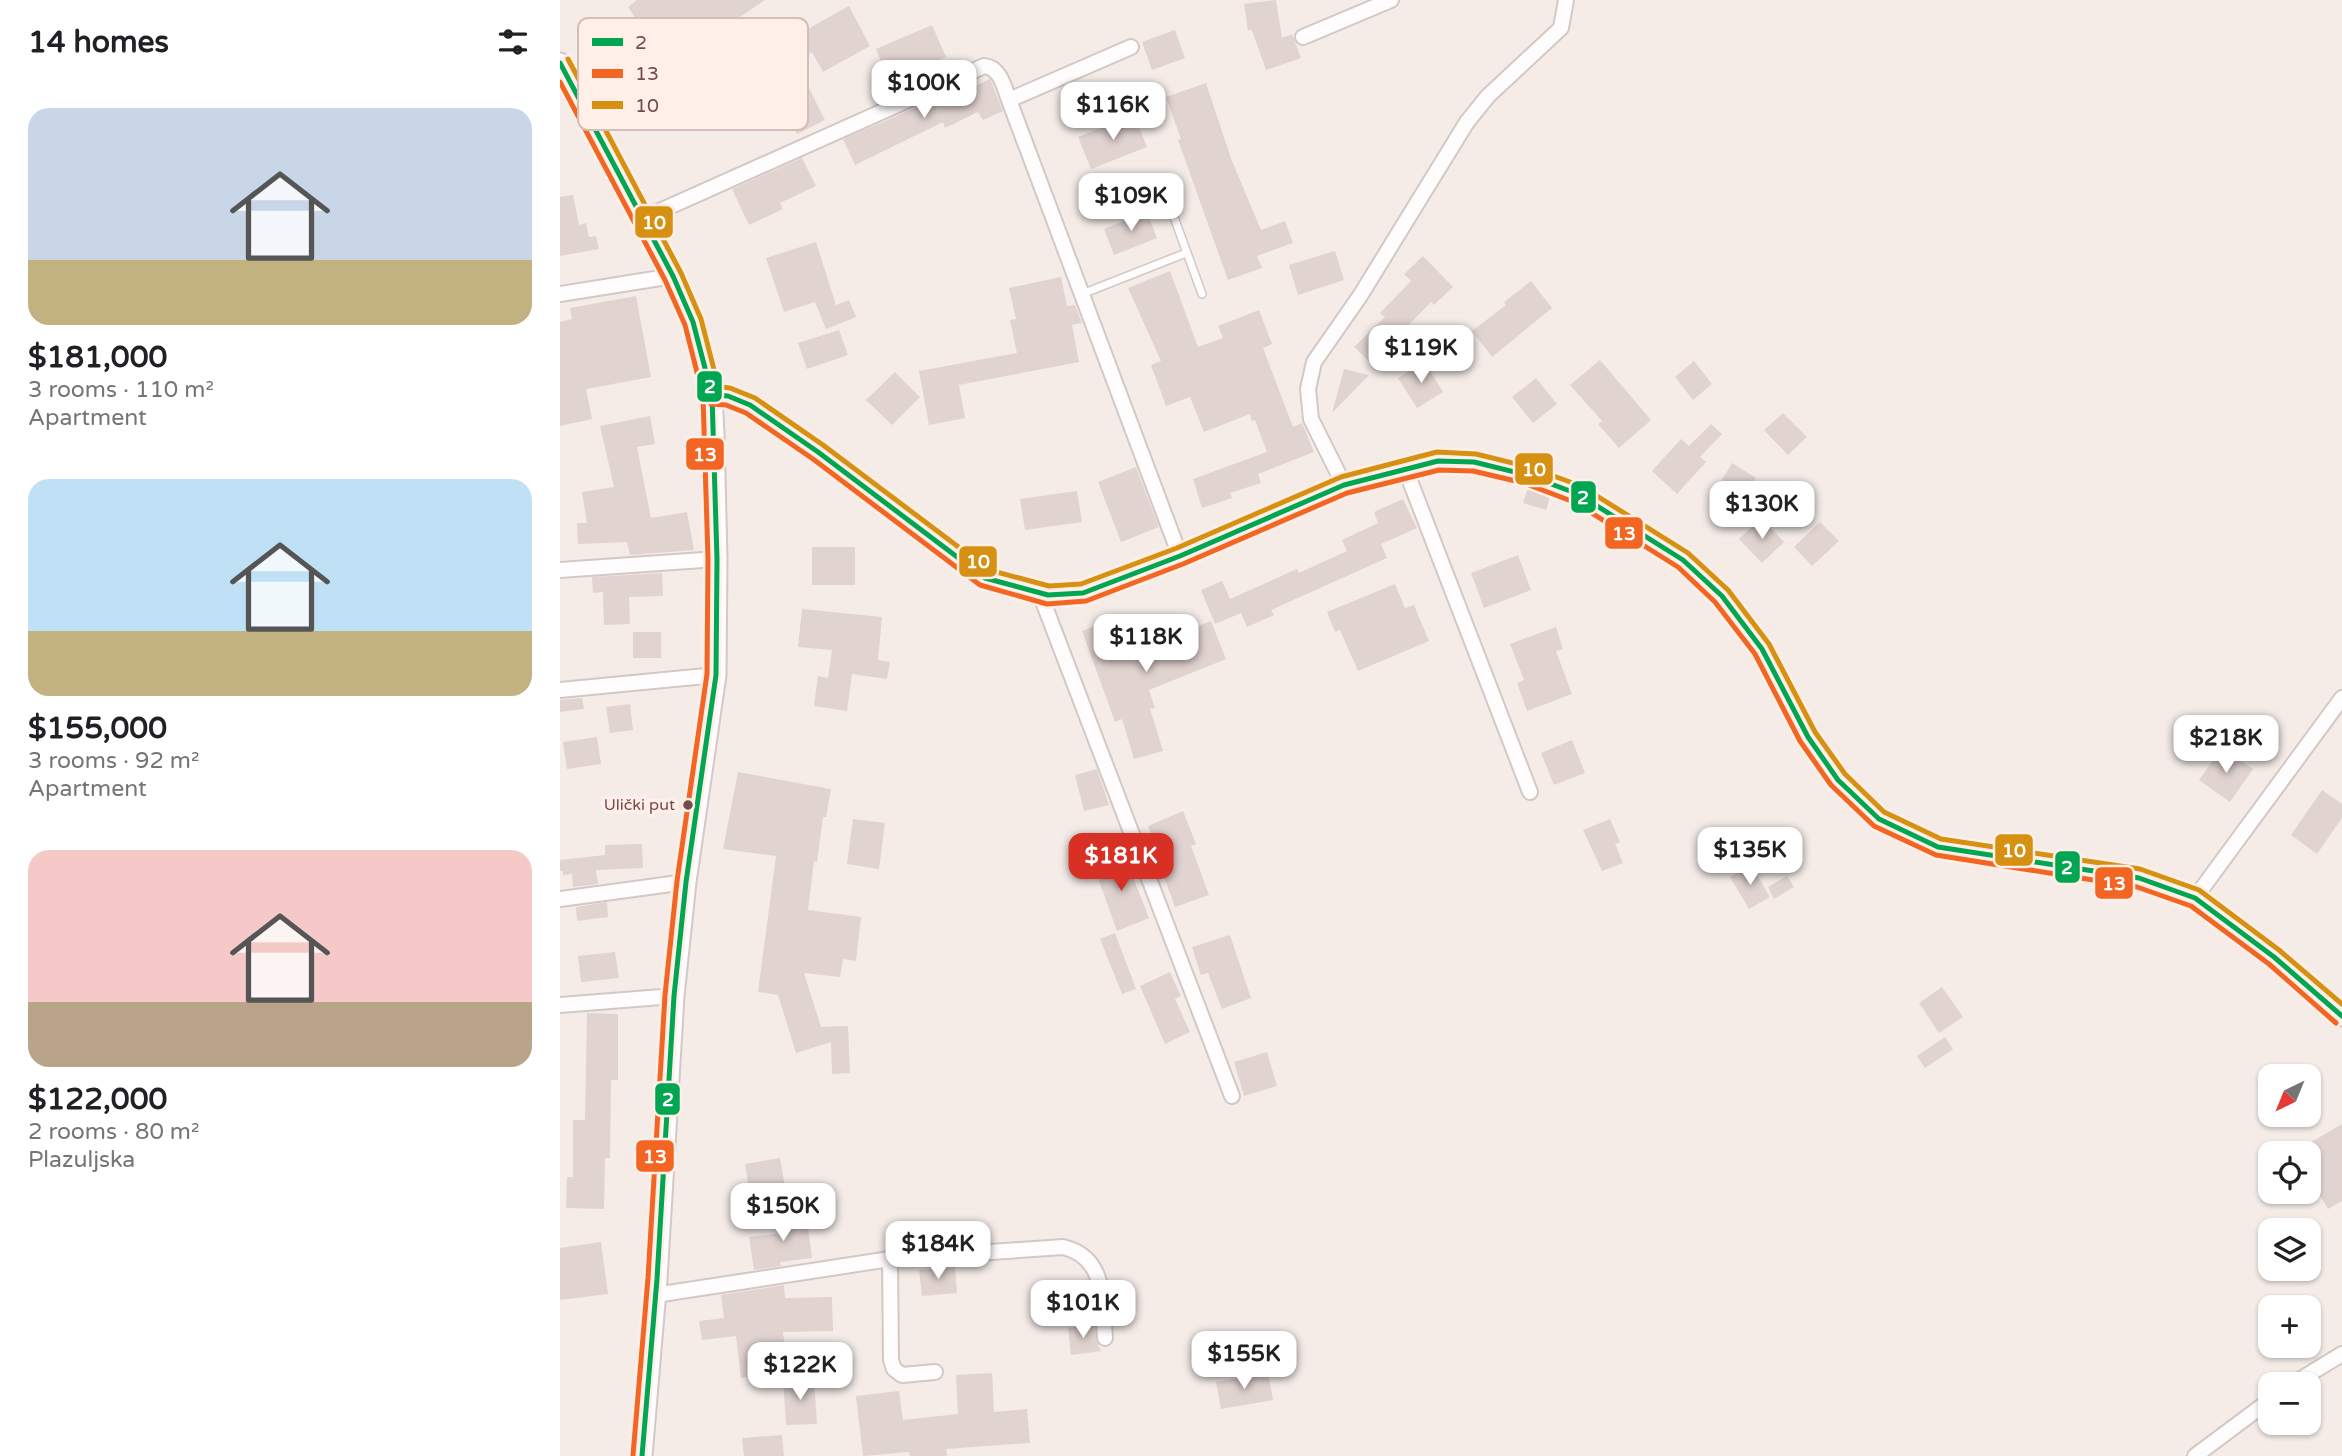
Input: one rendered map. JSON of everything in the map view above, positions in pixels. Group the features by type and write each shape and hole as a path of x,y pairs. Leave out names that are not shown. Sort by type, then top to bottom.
{"street":[{"path":"1303,37 1391,0"},
{"path":"1344,485 1311,419 1308,389 1314,362 1360,296 1467,122 1488,96 1561,28 1566,0"},
{"path":"1009,100 1131,47"},
{"path":"560,63 578,97"},
{"path":"642,219 984,66 990,66 997,72 1009,100 1180,556"},
{"path":"595,130 673,276 693,323 712,395 718,559 716,675 686,882 674,996 642,1456"},
{"path":"560,294 673,276"},
{"path":"712,395 728,396 750,405 818,452 985,578 1048,595 1083,593 1180,556 1344,485 1438,461 1474,462 1527,475 1578,494 1683,560 1722,596 1762,649 1808,737 1838,780 1879,818 1938,847 2139,878 2195,898 2274,957 2342,1016"},
{"path":"1405,468 1530,792"},
{"path":"560,570 718,559"},
{"path":"1039,592 1233,1096"},
{"path":"560,690 716,675"},
{"path":"2195,898 2342,698"},
{"path":"560,899 686,882"},
{"path":"560,1005 674,996"},
{"path":"655,1295 890,1259 1063,1247 1076,1250 1092,1263 1098,1277 1105,1338"},
{"path":"890,1259 891,1360 894,1369 902,1375 935,1372"},
{"path":"2313,1372 2342,1354"},
{"path":"2195,1456 2258,1409"}],"lane":[{"path":"1163,187 1202,294"},
{"path":"1082,294 1186,253"}],"building":[{"path":"637,0 765,0 739,18 635,18 628,7"},
{"path":"1276,0 1282,38 1292,34 1301,58 1266,70 1252,30 1248,30 1244,4"},
{"path":"849,6 870,46 823,72 812,52 808,54 808,29"},
{"path":"932,25 946,57 889,81 876,49"},
{"path":"1175,30 1185,58 1152,70 1142,42"},
{"path":"990,79 1003,111 983,120 978,112 945,128 943,122 855,165 843,139 962,88 963,92"},
{"path":"1206,83 1232,161 1261,230 1285,221 1293,243 1257,256 1262,268 1228,280 1178,140 1181,139 1166,97"},
{"path":"808,86 825,120 808,128"},
{"path":"1134,115 1147,147 1091,169 1078,137"},
{"path":"802,158 816,186 780,203 783,209 749,225 732,189"},
{"path":"573,195 579,225 586,223 589,237 596,236 599,249 560,256 560,197"},
{"path":"1147,212 1157,238 1114,255 1104,229"},
{"path":"816,242 836,305 849,300 856,317 826,329 815,302 784,312 766,258"},
{"path":"1335,251 1344,280 1298,295 1289,265"},
{"path":"1423,256 1453,287 1434,305 1431,302 1394,340 1399,345 1386,358 1384,356 1376,368 1354,347 1385,317 1380,313 1411,281 1404,274"},
{"path":"1170,271 1198,347 1223,338 1218,326 1259,310 1272,344 1263,348 1293,427 1302,423 1314,452 1258,474 1261,483 1230,493 1232,498 1202,508 1193,479 1267,452 1255,420 1252,421 1250,414 1204,432 1190,397 1166,406 1151,365 1161,361 1128,288"},
{"path":"1061,277 1067,306 1075,305 1082,323 1072,325 1079,362 959,385 965,418 929,425 919,371 1017,353 1010,320 1016,319 1009,288"},
{"path":"1531,281 1552,308 1492,357 1472,331 1506,305 1504,302"},
{"path":"636,296 651,377 586,389 592,419 560,426 560,322 572,319 570,308"},
{"path":"839,330 848,355 807,369 798,343"},
{"path":"1600,360 1651,420 1619,448 1598,424 1602,421 1570,385"},
{"path":"1424,361 1443,392 1417,408 1398,378"},
{"path":"1694,361 1712,384 1693,400 1675,377"},
{"path":"1344,369 1369,375 1332,413"},
{"path":"895,372 920,397 892,425 866,400"},
{"path":"1536,378 1557,404 1533,423 1512,397"},
{"path":"1783,413 1807,437 1788,455 1764,430"},
{"path":"650,416 655,444 637,447 651,518 687,512 694,550 630,555 627,542 578,544 577,523 587,523 582,492 614,487 600,426"},
{"path":"1711,424 1722,434 1700,457 1706,462 1677,494 1652,471 1681,439 1689,446"},
{"path":"1732,463 1756,478 1741,503 1717,488"},
{"path":"1136,467 1159,527 1121,542 1098,482"},
{"path":"1528,488 1550,497 1546,510 1523,503"},
{"path":"1077,491 1082,522 1025,530 1020,499"},
{"path":"1403,499 1417,528 1381,544 1387,558 1271,610 1274,615 1247,627 1241,613 1215,624 1201,590 1222,581 1230,599 1297,569 1299,573 1347,551 1342,540 1378,523 1374,512"},
{"path":"1761,518 1784,542 1762,563 1739,539"},
{"path":"1820,522 1839,541 1812,566 1794,547"},
{"path":"812,547 855,547 855,585 812,585"},
{"path":"1518,555 1531,590 1484,608 1471,573"},
{"path":"662,573 663,596 629,597 630,624 604,625 603,592 593,593 592,577"},
{"path":"1395,584 1405,608 1414,605 1429,641 1358,671 1340,630 1335,632 1327,612"},
{"path":"802,609 882,617 878,660 890,662 887,679 852,674 847,711 814,706 818,676 828,678 832,650 798,647"},
{"path":"1120,615 1136,656 1172,640 1170,637 1211,621 1226,659 1149,690 1155,708 1150,709 1163,751 1134,759 1122,719 1115,722 1082,631"},
{"path":"1556,627 1563,649 1556,651 1572,694 1527,711 1517,683 1524,680 1510,644"},
{"path":"633,632 661,632 661,658 633,658"},
{"path":"582,698 584,709 560,712 560,700"},
{"path":"630,704 633,730 610,733 606,707"},
{"path":"597,737 601,764 567,769 563,742"},
{"path":"1572,740 1585,773 1554,785 1541,753"},
{"path":"2222,748 2253,769 2230,802 2199,780"},
{"path":"1097,769 1109,805 1084,811 1075,775"},
{"path":"738,772 831,789 826,817 823,817 817,862 814,861 808,910 861,917 856,961 843,959 840,977 804,973 821,1027 848,1026 850,1073 832,1074 831,1042 796,1053 778,995 758,992 776,856 723,849"},
{"path":"2322,790 2342,804 2342,818 2317,854 2291,835"},
{"path":"1183,811 1196,844 1191,846 1209,895 1175,907 1164,877 1168,876 1148,826"},
{"path":"853,819 885,823 879,869 847,864"},
{"path":"1610,819 1620,842 1615,844 1623,863 1602,871 1583,830"},
{"path":"642,844 643,868 596,870 598,884 573,887 572,874 563,875 563,871 560,871 560,860 605,855 605,845"},
{"path":"1124,854 1149,918 1117,931 1094,867"},
{"path":"1751,865 1770,897 1749,909 1730,877"},
{"path":"1787,876 1794,887 1774,899 1768,887"},
{"path":"607,902 608,917 577,921 576,907"},
{"path":"1115,933 1136,989 1122,994 1100,939"},
{"path":"1230,935 1251,998 1222,1009 1208,973 1201,975 1192,947"},
{"path":"615,952 619,978 581,982 578,956"},
{"path":"1170,972 1181,996 1175,999 1190,1032 1165,1044 1140,986"},
{"path":"1942,987 1963,1017 1939,1033 1919,1003"},
{"path":"587,1013 618,1014 618,1080 611,1080 610,1158 605,1158 604,1209 566,1208 567,1177 573,1177 573,1120 585,1120"},
{"path":"1945,1037 1953,1049 1925,1068 1917,1056"},
{"path":"1267,1052 1277,1086 1244,1096 1234,1062"},
{"path":"2342,1124 2342,1201 2328,1209 2321,1197 2321,1141 2313,1141"},
{"path":"780,1158 785,1187 750,1194 745,1164"},
{"path":"806,1211 812,1258 780,1262 781,1266 754,1270 749,1237 783,1233 781,1213"},
{"path":"601,1242 608,1294 560,1300 560,1248"},
{"path":"955,1267 957,1293 922,1296 919,1270"},
{"path":"784,1285 785,1298 832,1297 833,1331 783,1332 788,1372 741,1378 736,1336 702,1340 699,1321 724,1318 721,1295"},
{"path":"1095,1325 1096,1339 1101,1351 1071,1355 1068,1328"},
{"path":"992,1373 994,1412 1027,1409 1030,1443 946,1449 947,1456 910,1456 909,1452 863,1456 856,1396 899,1391 903,1420 958,1414 956,1375"},
{"path":"1268,1373 1273,1400 1221,1409 1216,1382"},
{"path":"814,1378 817,1424 786,1425 783,1380"},
{"path":"782,1435 784,1456 744,1456 742,1438"}],"transit line":[{"name":"10","path":"568,59 578,78"},
{"name":"2","path":"560,63 578,97"},
{"name":"13","path":"560,82 578,116"},
{"name":"13","path":"585,130 665,280 685,325 703,396 708,559 707,674 677,881 665,995 648,1278 633,1455"},
{"name":"2","path":"596,130 673,276 693,322 712,395 717,559 716,675 686,882 674,996 657,1279 642,1456"},
{"name":"10","path":"605,130 681,273 701,319 720,393"},
{"name":"10","path":"713,386 730,388 755,398 823,445 989,570 1049,586 1081,584 1177,548 1341,477 1437,452 1476,454 1529,467 1581,486 1688,553 1728,590 1769,644 1815,732 1845,774 1884,812 1941,839 2140,869 2199,890 2279,950 2342,1004"},
{"name":"2","path":"712,395 728,396 750,405 818,452 985,578 1048,595 1083,593 1180,556 1344,485 1438,461 1474,462 1527,475 1578,494 1683,560 1722,596 1762,649 1808,737 1838,780 1879,819 1938,847 2139,878 2195,898 2274,957 2342,1016"},
{"name":"13","path":"711,404 726,405 746,413 813,459 980,585 1047,604 1086,601 1183,564 1347,493 1439,470 1473,471 1524,483 1574,502 1678,567 1715,602 1755,654 1800,741 1831,785 1874,826 1936,855 2137,887 2191,906 2269,964 2336,1023"}],"place":[{"name":"Ulički put","path":"688,805"}]}
